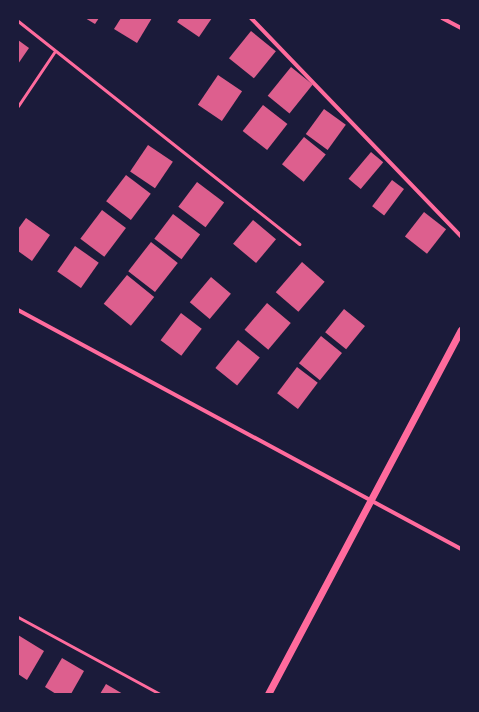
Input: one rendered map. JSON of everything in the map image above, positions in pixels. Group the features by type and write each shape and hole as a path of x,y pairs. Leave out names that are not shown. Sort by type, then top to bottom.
{"street":[{"path":"251,18 461,236"},
{"path":"444,18 461,28"},
{"path":"18,310 373,500 461,549"},
{"path":"268,694 373,500 461,330"}],"lane":[{"path":"18,21 299,244"},
{"path":"18,106 55,51"},
{"path":"18,617 160,694"}],"building":[{"path":"85,18 99,18 95,24"},
{"path":"121,18 152,18 137,43 114,29"},
{"path":"180,18 212,18 199,37 177,22"},
{"path":"251,31 276,51 254,78 229,58"},
{"path":"18,40 29,48 18,64"},
{"path":"291,67 313,85 289,113 268,96"},
{"path":"218,75 242,91 222,121 198,105"},
{"path":"263,105 287,124 267,150 243,131"},
{"path":"324,109 346,125 328,150 306,134"},
{"path":"304,137 326,155 304,182 282,164"},
{"path":"148,145 173,162 155,188 130,172"},
{"path":"371,152 383,162 361,189 349,179"},
{"path":"126,175 151,194 131,220 106,201"},
{"path":"392,180 404,189 384,215 372,206"},
{"path":"197,182 224,202 205,227 178,207"},
{"path":"102,210 126,228 104,257 80,239"},
{"path":"424,212 446,229 427,254 405,236"},
{"path":"173,214 200,234 181,259 154,239"},
{"path":"26,218 50,235 32,261 18,251 18,229"},
{"path":"253,220 276,239 256,263 233,244"},
{"path":"151,242 178,263 155,292 128,271"},
{"path":"75,246 99,263 81,288 57,271"},
{"path":"302,262 325,282 298,312 276,292"},
{"path":"127,275 154,297 131,326 104,304"},
{"path":"211,277 231,294 210,319 190,302"},
{"path":"267,303 291,323 268,350 245,330"},
{"path":"344,309 365,326 346,349 325,332"},
{"path":"181,313 202,329 181,356 161,340"},
{"path":"321,336 342,353 320,380 299,363"},
{"path":"238,340 260,358 237,386 215,368"},
{"path":"297,367 318,383 298,409 277,393"},
{"path":"18,635 44,651 27,680 18,674"},
{"path":"62,658 84,671 71,694 56,694 45,687"},
{"path":"106,684 123,694 100,694"}]}
